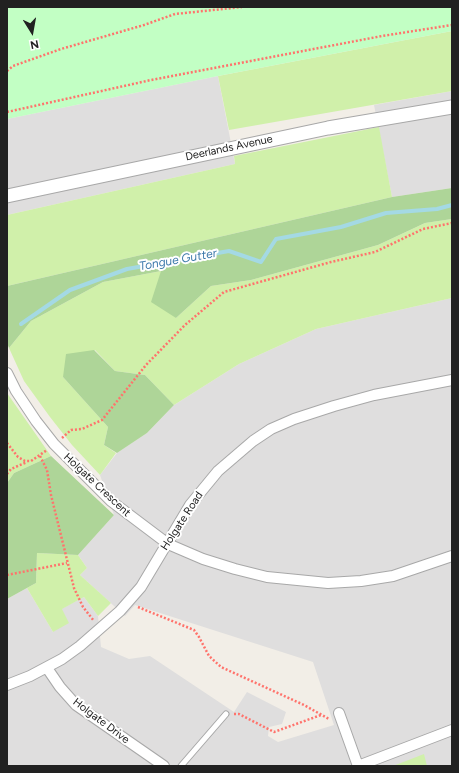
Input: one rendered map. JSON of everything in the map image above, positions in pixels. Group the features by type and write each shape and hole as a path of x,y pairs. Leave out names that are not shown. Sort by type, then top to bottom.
{"street":[{"name":"Deerlands Avenue","path":"7,196 328,128 452,107"},
{"name":"Holgate Crescent","path":"7,372 16,391 36,421 54,444 111,501 168,544 203,559 267,577 328,583 361,581 393,576 452,556"},
{"name":"Holgate Road","path":"7,685 47,668 80,646 100,630 141,587 190,505 218,471 253,441 271,429 294,418 374,395 452,380"},
{"name":"Holgate Drive","path":"47,668 60,687 76,705 164,766"},
{"path":"339,713 358,766 452,730"}],"lane":[{"path":"181,766 226,714"}],"path":[{"path":"7,71 13,66 61,49 144,25 175,14 242,7"},
{"path":"7,112 151,80 382,36 452,25"},
{"path":"7,474 11,469 40,456 71,430 82,429 102,420 146,365 185,325 224,292 330,262 375,252 423,229 452,223"},
{"path":"7,443 18,457 25,461 31,461"},
{"path":"40,456 47,470 67,563 74,588 83,607 100,630"},
{"path":"7,576 67,563"},
{"path":"127,603 194,630 200,636 209,656 221,666 304,704 345,729"},
{"path":"226,714 239,714 274,732 322,715"}],"shaded area":[{"path":"218,76 235,164 7,215 7,119"},
{"path":"452,91 452,188 392,197 374,105"},
{"path":"452,298 452,766 7,766 7,599 27,588 53,632 61,609 84,597 98,616 101,647 129,659 150,656 234,712 247,692 286,712 282,724 269,727 268,736 278,742 334,725 313,662 135,605 125,616 80,575 87,568 78,555 114,515 100,475 117,453 147,433 174,405 239,364 316,329"}],"green space":[{"path":"7,7 452,7 452,31 218,76 7,119"},
{"path":"452,31 452,91 229,130 218,76"},
{"path":"379,127 392,197 7,286 7,215 235,164 234,156"},
{"path":"452,188 452,219 425,223 378,245 251,280 211,286 176,318 151,302 161,271 103,282 31,321 9,348 7,343 7,286 392,197"},
{"path":"452,219 452,298 316,329 239,364 174,405 145,375 115,371 95,350 63,377 108,427 104,445 116,453 100,475 72,445 24,381 9,348 31,321 103,282 161,271 176,318 211,286 251,280 378,245 425,223"},
{"path":"94,350 115,371 145,375 174,405 147,433 117,453 104,445 108,427 63,377 66,354"},
{"path":"7,393 51,456 14,473 7,483"},
{"path":"51,456 114,515 78,555 37,553 36,583 7,599 7,483 14,473"},
{"path":"37,553 78,555 87,568 80,575 111,603 98,616 84,597 62,609 69,623 53,632 27,588 36,583"},
{"path":"424,754 427,766 393,766"}],"waterway":[{"name":"Tongue Gutter","path":"21,324 70,290 127,269 229,251 261,262 276,239 341,227 386,213 437,209 452,205"}]}
